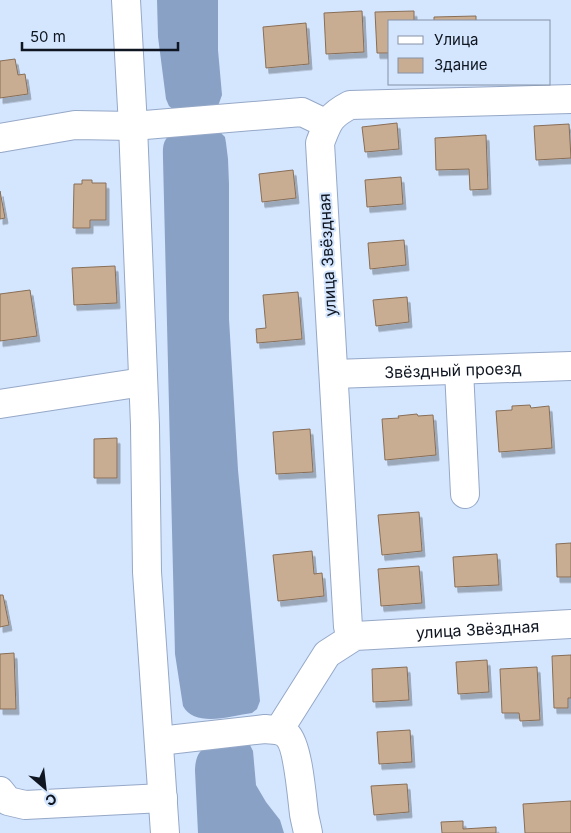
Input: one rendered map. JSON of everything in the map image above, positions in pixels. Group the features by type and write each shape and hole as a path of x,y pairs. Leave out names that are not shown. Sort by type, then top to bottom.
{"street":[{"path":"126,0 143,382 147,572 166,833"},
{"path":"0,138 75,125 133,126 302,112 327,124 336,112 350,105 571,99"},
{"name":"улица Звёздная","path":"327,124 320,144 348,627 355,636"},
{"name":"Звёздный проезд","path":"334,374 571,366"},
{"path":"458,370 465,494"},
{"path":"0,404 143,382"},
{"name":"улица Звёздная","path":"279,730 327,654 355,636 571,624"},
{"path":"159,741 265,729 279,730 286,734 290,737 296,756 308,833"},
{"path":"0,791 8,801 25,805 163,798"}],"shaded area":[{"path":"157,0 218,0 218,50 222,95 218,106 174,110 169,106 166,99 158,37"},
{"path":"220,132 225,137 228,159 229,319 238,470 260,701 257,709 252,713 205,719 189,713 183,706 175,654 163,151 166,139 176,134"},
{"path":"238,741 250,745 253,751 256,785 280,820 284,833 198,833 195,771 198,756 203,749 208,747"}],"building":[{"path":"362,11 364,52 326,54 324,13"},
{"path":"414,11 414,20 388,20 388,53 377,53 375,12"},
{"path":"476,16 476,20 434,20 434,17"},
{"path":"306,23 309,64 266,68 263,27"},
{"path":"15,59 18,75 25,74 28,94 0,98 0,61"},
{"path":"397,123 399,149 365,152 362,127"},
{"path":"569,124 571,158 536,160 534,126"},
{"path":"486,135 488,189 470,190 469,169 436,170 435,138"},
{"path":"293,170 296,198 262,202 259,174"},
{"path":"401,177 403,204 367,207 365,180"},
{"path":"82,180 92,180 92,183 106,183 106,220 90,220 90,228 73,228 74,184 82,184"},
{"path":"0,191 5,218 0,219"},
{"path":"404,240 406,265 370,269 368,243"},
{"path":"115,266 117,303 74,305 72,268"},
{"path":"30,290 37,336 0,341 0,294"},
{"path":"298,292 302,339 257,343 256,329 266,328 263,295"},
{"path":"407,297 409,322 376,326 373,300"},
{"path":"530,405 531,408 549,406 552,448 499,452 496,411 512,410 512,406"},
{"path":"417,414 418,416 433,415 436,455 385,460 382,419"},
{"path":"310,429 313,472 276,474 273,432"},
{"path":"117,438 117,478 94,478 94,439"},
{"path":"419,512 422,551 382,555 378,515"},
{"path":"571,543 571,577 557,577 556,544"},
{"path":"312,551 314,574 322,573 324,596 278,601 273,555"},
{"path":"497,554 499,585 455,587 453,557"},
{"path":"419,566 422,603 381,606 378,569"},
{"path":"0,595 3,595 9,625 0,627"},
{"path":"14,653 16,709 0,709 0,654"},
{"path":"571,655 571,698 568,698 568,708 554,708 552,656"},
{"path":"487,660 489,692 458,694 456,662"},
{"path":"407,667 409,700 373,702 372,669"},
{"path":"537,667 540,720 520,721 519,713 502,713 500,669"},
{"path":"410,730 412,762 379,764 377,732"},
{"path":"407,784 409,812 374,815 371,786"},
{"path":"571,801 571,833 525,833 523,804"},
{"path":"463,821 463,829 496,827 496,833 442,833 441,822"}]}
